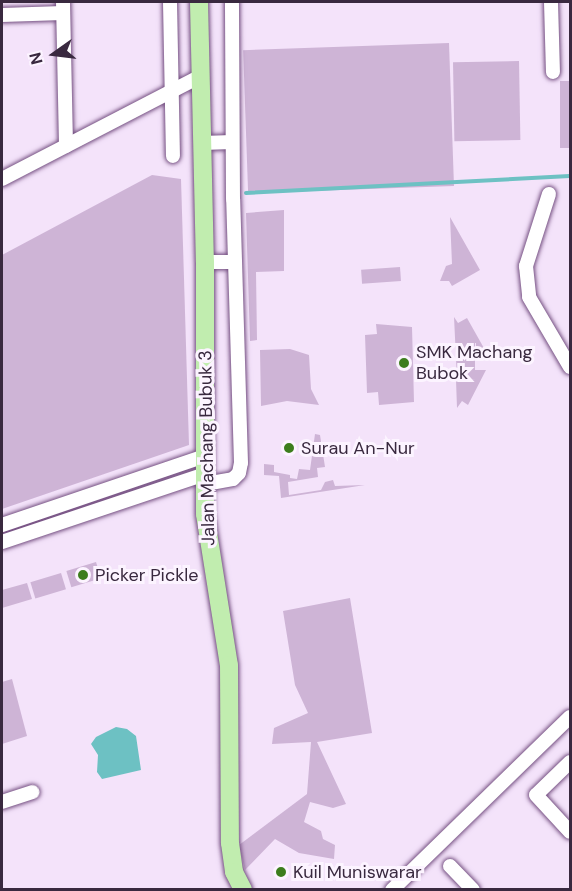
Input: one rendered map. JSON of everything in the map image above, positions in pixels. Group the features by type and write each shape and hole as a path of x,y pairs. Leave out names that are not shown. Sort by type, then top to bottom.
{"main road":[{"name":"Jalan Machang Bubuk 3","path":"199,2 208,545 229,665 230,843 234,872 243,890"}],"street":[{"path":"170,2 173,156"},
{"path":"2,525 102,490 205,471 233,479 239,473 241,464 232,142 232,2"},
{"path":"551,2 553,72"},
{"path":"2,15 63,8 66,146"},
{"path":"2,179 201,76"},
{"path":"202,143 232,142"},
{"path":"549,194 526,266 529,297 570,368"},
{"path":"205,262 235,262"},
{"path":"2,542 205,471"},
{"path":"102,490 106,507"},
{"path":"392,890 570,717"},
{"path":"570,762 536,795 570,832"},
{"path":"2,802 33,792"},
{"path":"450,866 473,890"}],"shaded area":[{"path":"449,43 454,186 248,193 243,50"},
{"path":"519,61 520,140 454,141 453,62"},
{"path":"560,81 570,81 570,148 560,148"},
{"path":"152,175 181,179 189,445 2,509 2,255"},
{"path":"284,210 284,271 256,272 257,340 250,341 246,213"},
{"path":"450,217 480,270 452,286 449,281 440,281 446,266 452,264"},
{"path":"400,267 401,281 362,284 361,270"},
{"path":"454,317 458,323 467,318 485,350 476,350 475,343 475,370 486,370 468,405 462,401 457,408 456,380 476,379 457,379"},
{"path":"376,324 412,327 414,402 379,405 378,392 367,393 365,335 377,334"},
{"path":"290,349 309,355 311,389 319,405 287,401 261,406 260,350"},
{"path":"315,434 320,435 325,467 317,468 318,477 288,482 289,495 321,490 325,482 333,480 335,486 365,485 281,498 279,476 264,475 264,464 274,465 274,472 297,479 299,469 310,470"},
{"name":"Picker Pickle","path":"96,562 101,578 71,587 66,571"},
{"name":"Picker Pickle","path":"61,573 66,589 35,599 30,582"},
{"path":"27,583 32,599 2,608 2,590"},
{"path":"350,598 372,733 317,742 346,804 333,808 310,802 304,822 321,831 323,839 335,845 334,859 299,853 275,839 245,870 239,845 307,794 311,742 272,744 274,728 308,713 295,685 283,611"},
{"path":"12,679 27,736 2,744 2,682"},
{"path":"116,727 127,729 136,736 141,770 102,779 97,772 98,755 91,744 96,737"}],"waterway":[{"path":"246,193 570,176"}],"place":[{"name":"SMK Machang Bubok","path":"404,363"},
{"name":"Surau An-Nur","path":"289,448"},
{"name":"Picker Pickle","path":"83,575"},
{"name":"Kuil Muniswarar","path":"281,872"}]}
